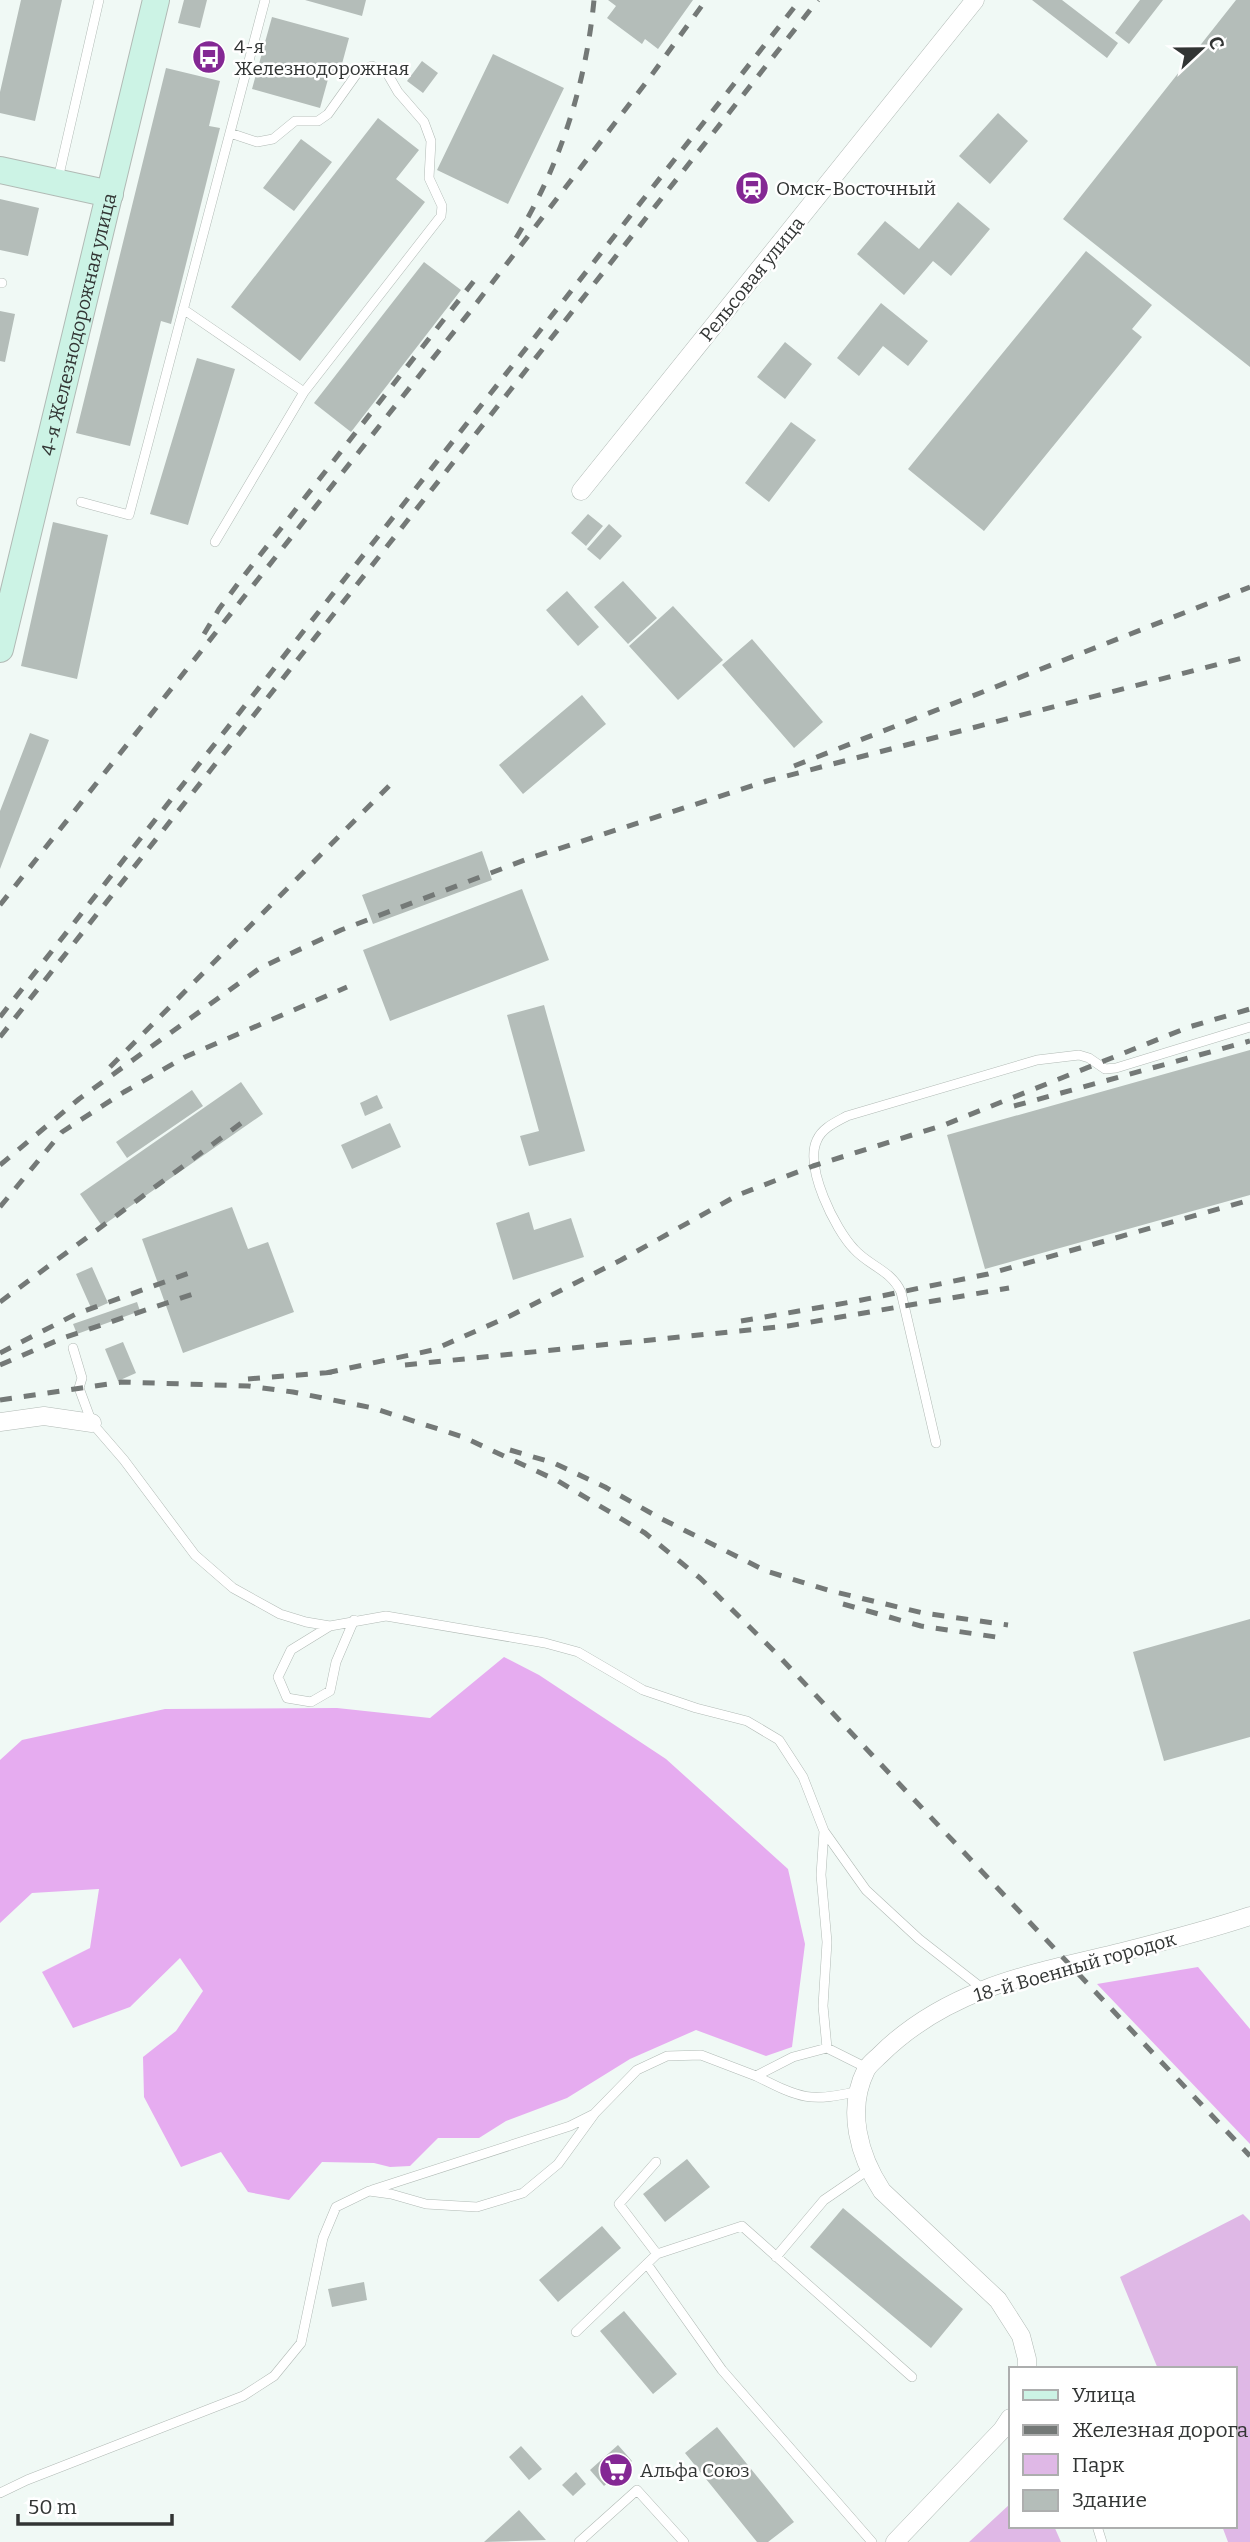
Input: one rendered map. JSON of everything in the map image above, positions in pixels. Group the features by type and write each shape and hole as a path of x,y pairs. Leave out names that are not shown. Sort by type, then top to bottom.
{"main road":[{"name":"4-я Железнодорожная улица","path":"0,649 156,0"},
{"path":"0,170 110,194"}],"street":[{"name":"Рельсовая улица","path":"581,491 975,0"},
{"path":"0,1422 44,1416 92,1423"},
{"name":"18-й Военный городок","path":"1027,2367 1021,2336 998,2300 882,2191 868,2170 855,2121 859,2091 867,2068 897,2037 934,2013 984,1989 1199,1933 1250,1916"},
{"path":"895,2542 1002,2430 1009,2419"}],"lane":[{"path":"57,182 99,0"},
{"path":"81,502 129,515 265,0"},
{"path":"215,542 304,392 441,216 442,205 429,178 431,141 424,122 398,92 387,73 372,66 358,72 328,114 318,121 295,121 272,139 257,142 230,133"},
{"path":"183,309 304,392"},
{"path":"936,1443 901,1292 896,1280 854,1251 832,1215 813,1166 817,1140 826,1129 846,1116 1037,1060 1079,1055 1105,1069 1116,1068 1250,1027"},
{"path":"73,1348 82,1378 79,1388 92,1423 124,1460 195,1555 233,1588 280,1614 330,1626"},
{"path":"355,1620 336,1662 330,1691 311,1702 287,1698 278,1677 291,1650 330,1626 355,1620 386,1616 545,1643 578,1652 643,1689 696,1708 747,1721 779,1740 803,1777 824,1832 866,1890 919,1940 984,1989"},
{"path":"824,1832 821,1875 827,1942 824,2006 827,2048"},
{"path":"756,2076 793,2057 827,2048 867,2068"},
{"path":"369,2191 426,2204 477,2207 523,2193 558,2164 595,2113 637,2070 667,2056 701,2055 756,2076 796,2096 827,2099 859,2091"},
{"path":"0,2493 243,2396 274,2376 301,2343 323,2238 336,2207 369,2191 570,2126 595,2113"},
{"path":"656,2162 619,2204 657,2254"},
{"path":"776,2257 824,2200 868,2170"},
{"path":"576,2332 657,2254 743,2227 912,2377"},
{"path":"647,2264 722,2370 872,2542"},
{"path":"579,2542 637,2490 684,2542"}],"green space":[{"path":"1243,2214 1250,2221 1250,2542 1228,2542 1223,2528 1236,2528 1236,2367 1157,2367 1120,2277"},
{"path":"1009,2505 1009,2528 1055,2528 1061,2542 969,2542"}],"shaded area":[{"path":"504,1657 539,1675 666,1759 788,1869 805,1944 792,2047 766,2056 696,2030 630,2059 567,2098 506,2121 479,2138 438,2138 410,2166 322,2162 289,2200 248,2192 221,2152 181,2167 144,2097 143,2057 176,2031 203,1991 180,1958 130,2007 73,2028 42,1972 90,1948 99,1889 32,1893 0,1923 0,1760 22,1740 165,1709 337,1708 430,1718"},
{"path":"1198,1967 1250,2029 1250,2144 1097,1984"}],"building":[{"path":"21,0 62,0 35,121 0,113 0,92"},
{"path":"184,0 207,0 200,28 178,23"},
{"path":"305,0 366,0 362,16"},
{"path":"608,0 693,0 658,49 645,39 642,44 607,18 616,6"},
{"path":"1032,0 1062,0 1118,43 1107,58"},
{"path":"1140,0 1163,0 1129,44 1115,33"},
{"path":"1236,0 1250,0 1250,367 1063,219"},
{"path":"272,17 349,38 339,75 330,72 320,108 252,89"},
{"path":"493,54 564,88 508,204 437,170"},
{"path":"422,61 438,73 423,93 407,81"},
{"path":"166,68 220,81 209,126 220,128 171,324 161,321 130,446 76,433"},
{"path":"998,113 1028,141 990,184 959,156"},
{"path":"378,118 419,150 396,179 425,202 300,361 231,307"},
{"path":"301,139 332,162 294,211 263,188"},
{"path":"0,199 39,208 28,256 0,250"},
{"path":"958,202 990,229 951,276 933,261 904,295 857,254 885,221 919,249"},
{"path":"1086,251 1152,305 1132,329 1142,337 984,531 908,469"},
{"path":"424,262 461,290 351,432 314,403"},
{"path":"881,303 928,341 908,366 883,346 859,376 837,358"},
{"path":"0,311 15,314 5,362 0,361"},
{"path":"785,342 812,364 785,399 757,377"},
{"path":"197,358 235,369 188,525 150,514"},
{"path":"791,422 816,440 769,502 745,483"},
{"path":"588,514 603,526 586,546 571,533"},
{"path":"53,522 108,535 77,679 21,666"},
{"path":"609,524 622,536 600,560 587,549"},
{"path":"623,581 657,618 628,644 594,607"},
{"path":"567,591 599,627 578,646 546,610"},
{"path":"673,606 723,660 678,700 629,646"},
{"path":"752,639 823,722 794,748 722,665"},
{"path":"582,695 606,724 523,794 499,765"},
{"path":"30,733 49,740 0,869 0,811"},
{"path":"482,851 492,880 373,924 362,895"},
{"path":"522,889 549,960 390,1021 363,950"},
{"path":"544,1005 585,1151 529,1166 520,1136 539,1131 507,1015"},
{"path":"1250,1050 1250,1195 985,1269 947,1135"},
{"path":"241,1082 263,1114 102,1226 80,1194"},
{"path":"192,1090 203,1106 127,1158 116,1142"},
{"path":"377,1095 383,1108 365,1116 360,1103"},
{"path":"390,1123 401,1147 352,1169 341,1145"},
{"path":"232,1207 248,1249 268,1242 294,1312 183,1353 142,1239"},
{"path":"529,1212 534,1230 571,1218 584,1257 513,1280 496,1223"},
{"path":"92,1267 108,1303 92,1310 76,1274"},
{"path":"137,1302 140,1311 77,1334 73,1324"},
{"path":"123,1342 136,1373 118,1381 105,1349"},
{"path":"1250,1619 1250,1737 1164,1761 1133,1652"},
{"path":"687,2159 710,2187 665,2222 643,2194"},
{"path":"843,2208 963,2309 931,2348 810,2247"},
{"path":"602,2226 621,2248 558,2302 539,2280"},
{"path":"364,2282 367,2300 332,2307 328,2289"},
{"path":"624,2311 677,2374 653,2394 600,2331"},
{"path":"717,2427 794,2522 768,2542 757,2542 685,2453"},
{"path":"618,2445 632,2461 604,2486 590,2470"},
{"path":"521,2446 542,2469 529,2480 509,2457"},
{"path":"576,2472 586,2484 573,2496 562,2485"},
{"path":"519,2510 546,2540 484,2542"}],"railway":[{"path":"516,238 546,182 568,124 585,62 594,0"},
{"path":"0,905 472,309 706,0"},
{"path":"0,1017 800,0"},
{"path":"0,1037 818,0"},
{"path":"204,634 243,577 477,277"},
{"path":"794,766 1250,587"},
{"path":"0,1165 79,1099 260,968 341,930 530,858 767,781 1250,656"},
{"path":"110,1067 389,786"},
{"path":"0,1207 62,1132 124,1092 185,1057 347,987"},
{"path":"326,1373 433,1350 510,1316 621,1260 738,1195 813,1166 944,1125 1189,1027 1250,1009"},
{"path":"1014,1106 1250,1041"},
{"path":"0,1302 248,1118"},
{"path":"741,1321 988,1274 1250,1200"},
{"path":"0,1353 76,1314 192,1272"},
{"path":"405,1365 788,1326 1009,1288"},
{"path":"0,1365 63,1338 199,1292"},
{"path":"248,1379 335,1372"},
{"path":"0,1400 122,1382 248,1386 373,1408 463,1437 558,1481 645,1533 700,1578 776,1653 1250,2156"},
{"path":"510,1450 554,1463 605,1487 766,1571 831,1591 923,1613 1008,1625"},
{"path":"843,1604 921,1626 1003,1638"}],"place":[{"name":"4-я Железнодорожная","path":"209,57"},
{"name":"Омск-Восточный","path":"752,188"},
{"name":"Альфа Союз","path":"616,2470"}]}
